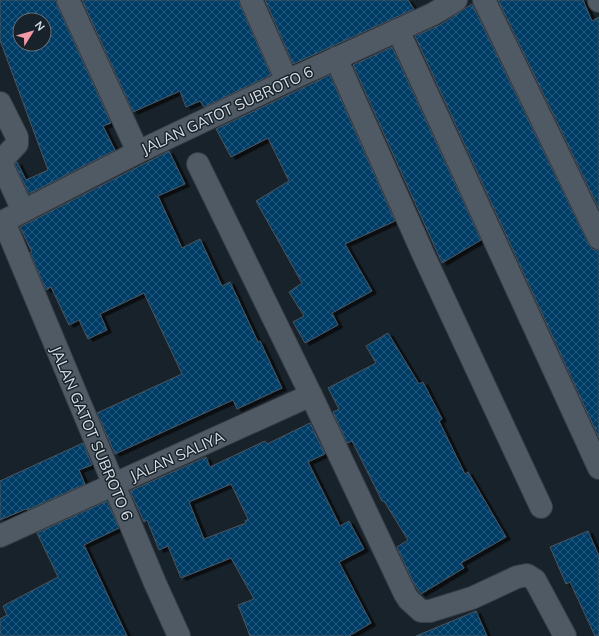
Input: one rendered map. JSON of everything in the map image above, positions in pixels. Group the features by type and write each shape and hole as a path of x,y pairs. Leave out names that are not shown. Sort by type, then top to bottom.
{"street":[{"path":"68,0 138,152"},
{"path":"251,0 287,81"},
{"name":"JALAN GATOT SUBROTO 6","path":"180,636 155,583 4,226 23,211 138,152 398,30 428,7 456,0"},
{"path":"484,0 599,238"},
{"path":"398,30 599,468"},
{"path":"336,58 424,256 541,506"},
{"path":"0,103 17,137 16,144 2,160 3,167 23,211"},
{"path":"198,164 311,395 405,594 416,608 421,611 430,611 472,598 517,577 527,575 535,580 565,636"},
{"name":"JALAN SALIYA","path":"0,536 311,395"}],"building":[{"path":"0,0 56,0 111,123 103,126 115,150 29,194 15,164 17,162 26,180 48,170 0,40"},
{"path":"82,0 239,0 271,75 204,107 200,101 186,107 180,91 133,112"},
{"path":"265,0 408,0 414,9 293,64"},
{"path":"498,0 583,0 592,21 599,17 599,209"},
{"path":"472,4 588,243 592,249 599,250 599,438 415,36 440,25"},
{"path":"392,47 481,240 442,263 353,65"},
{"path":"330,75 395,221 345,244 372,291 332,313 338,325 305,343 293,322 304,316 289,292 302,283 256,201 289,181 268,138 231,157 216,129"},
{"path":"169,151 185,184 158,196 182,248 200,239 222,286 230,282 258,342 260,341 282,388 237,409 233,400 115,454 97,413 182,374 144,293 100,314 107,330 88,339 79,320 69,325 51,287 46,290 30,253 32,252 20,227"},
{"path":"388,333 419,384 423,382 442,419 439,421 465,474 468,472 506,537 461,563 464,568 421,594 414,584 397,547 408,540 384,501 382,501 352,441 347,443 333,412 339,409 328,388 376,363 366,346"},
{"path":"310,423 325,454 308,462 340,526 349,521 364,549 339,562 371,623 349,636 250,636 238,605 254,599 231,558 181,578 168,546 159,550 147,520 144,522 130,491 206,457 210,467 265,441 267,444","holes":["231,484 248,519 245,521 246,523 204,539 189,502"]},
{"path":"83,443 92,465 79,470 85,484 27,510 26,509 0,520 0,481"},
{"path":"107,501 119,528 84,545 127,636 0,636 0,619 7,615 3,606 58,577 37,533"},
{"path":"588,531 599,556 599,636 595,636 570,582 566,584 550,547"},
{"path":"476,611 487,636 416,636"}]}
